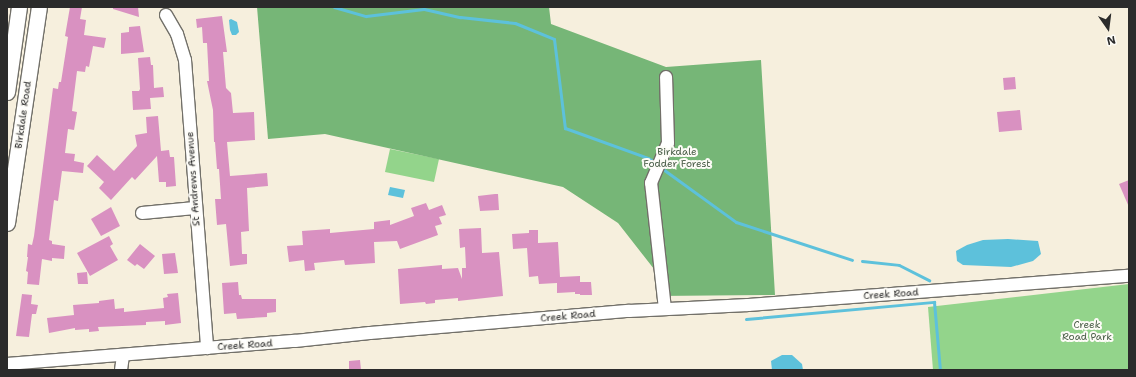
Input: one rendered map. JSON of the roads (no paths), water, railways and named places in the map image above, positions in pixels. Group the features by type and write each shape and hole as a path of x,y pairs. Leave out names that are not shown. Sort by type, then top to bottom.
{"main road":[{"name":"Birkdale Road","path":"7,92 19,7"},
{"name":"Birkdale Road","path":"7,223 39,7"}],"street":[{"name":"St Andrews Avenue","path":"166,15 177,34 185,60 195,208 207,348"},
{"path":"664,309 651,183 668,143 666,77"},
{"path":"142,213 195,208"},
{"name":"Creek Road","path":"7,364 295,341 453,325 664,309 748,305 1129,276"},
{"path":"121,370 123,355"}],"water":[{"path":"231,19 237,22 239,32 236,35 232,35 230,30 229,20"},
{"path":"390,187 405,190 403,198 388,195"},
{"path":"1008,239 1038,241 1041,254 1033,261 1011,267 963,265 957,261 956,251 967,245 983,240"},
{"path":"782,355 792,355 802,364 803,370 772,370 771,361"}],"waterway":[{"path":"334,7 366,16 424,9 460,17 515,23 554,39 565,128 648,158 656,163"},
{"path":"660,167 736,222 852,260"},
{"path":"862,261 899,265 929,280"},
{"path":"746,319 934,302 940,370"}],"park label":[{"name":"Birkdale Fodder Forest","path":"677,156"},
{"name":"Creek Road Park","path":"1087,330"}]}
